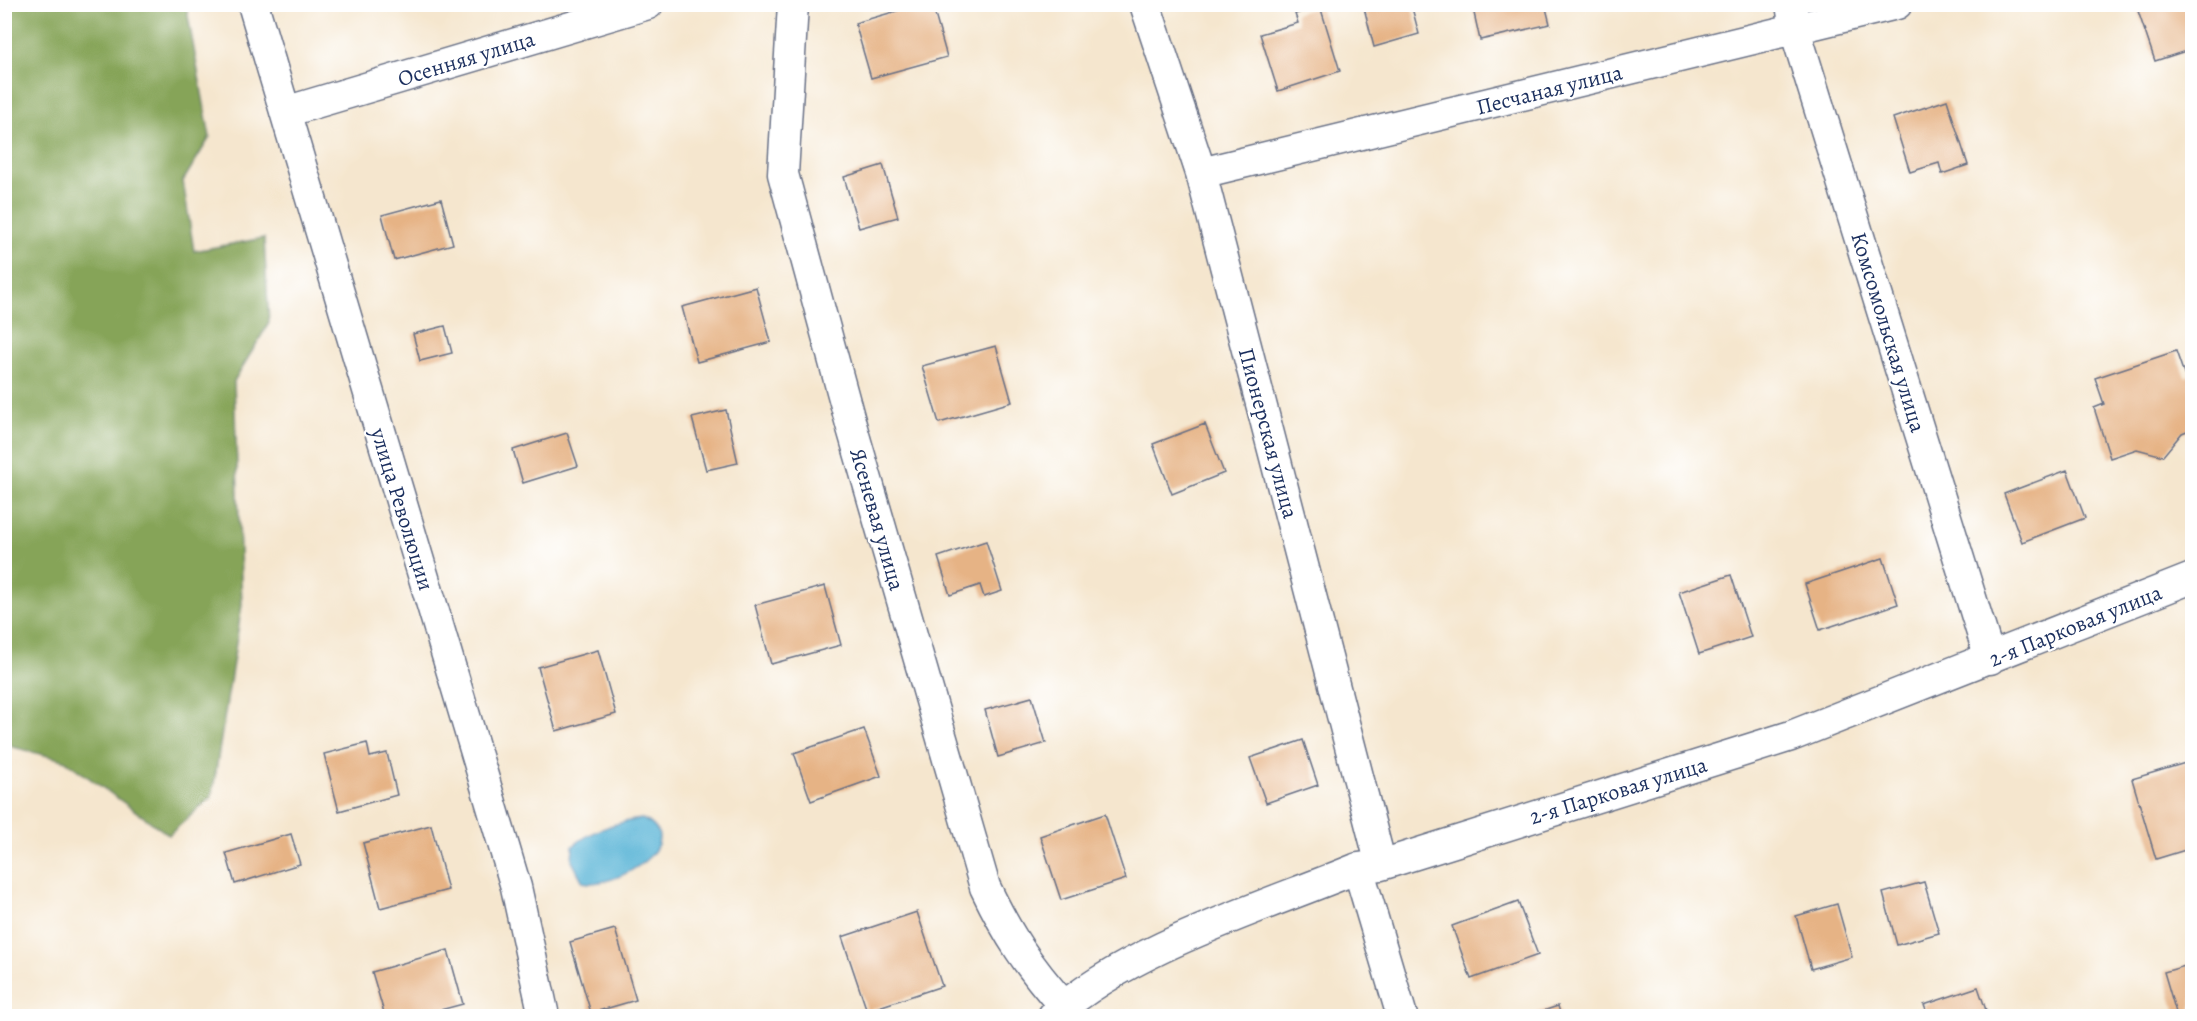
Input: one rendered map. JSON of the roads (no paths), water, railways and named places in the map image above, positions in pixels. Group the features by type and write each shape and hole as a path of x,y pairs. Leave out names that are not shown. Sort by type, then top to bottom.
{"street":[{"name":"улица Революции","path":"253,4 516,887 543,1017"},
{"name":"Осенняя улица","path":"285,112 648,4"},
{"name":"Ясеневая улица","path":"793,4 783,174 852,428 985,887 1008,936 1059,1011"},
{"name":"Пионерская улица","path":"1145,4 1201,173 1370,866 1402,1017"},
{"name":"Песчаная улица","path":"1201,173 1793,17 1897,4"},
{"name":"Комсомольская улица","path":"1793,17 1990,659"},
{"name":"2-я Парковая улица","path":"1059,1011 1106,978 1152,953 1370,866 1791,736 2193,578"}],"water":[{"path":"642,819 655,828 659,839 654,851 644,862 613,879 583,882 572,861 573,846 606,828"}]}
